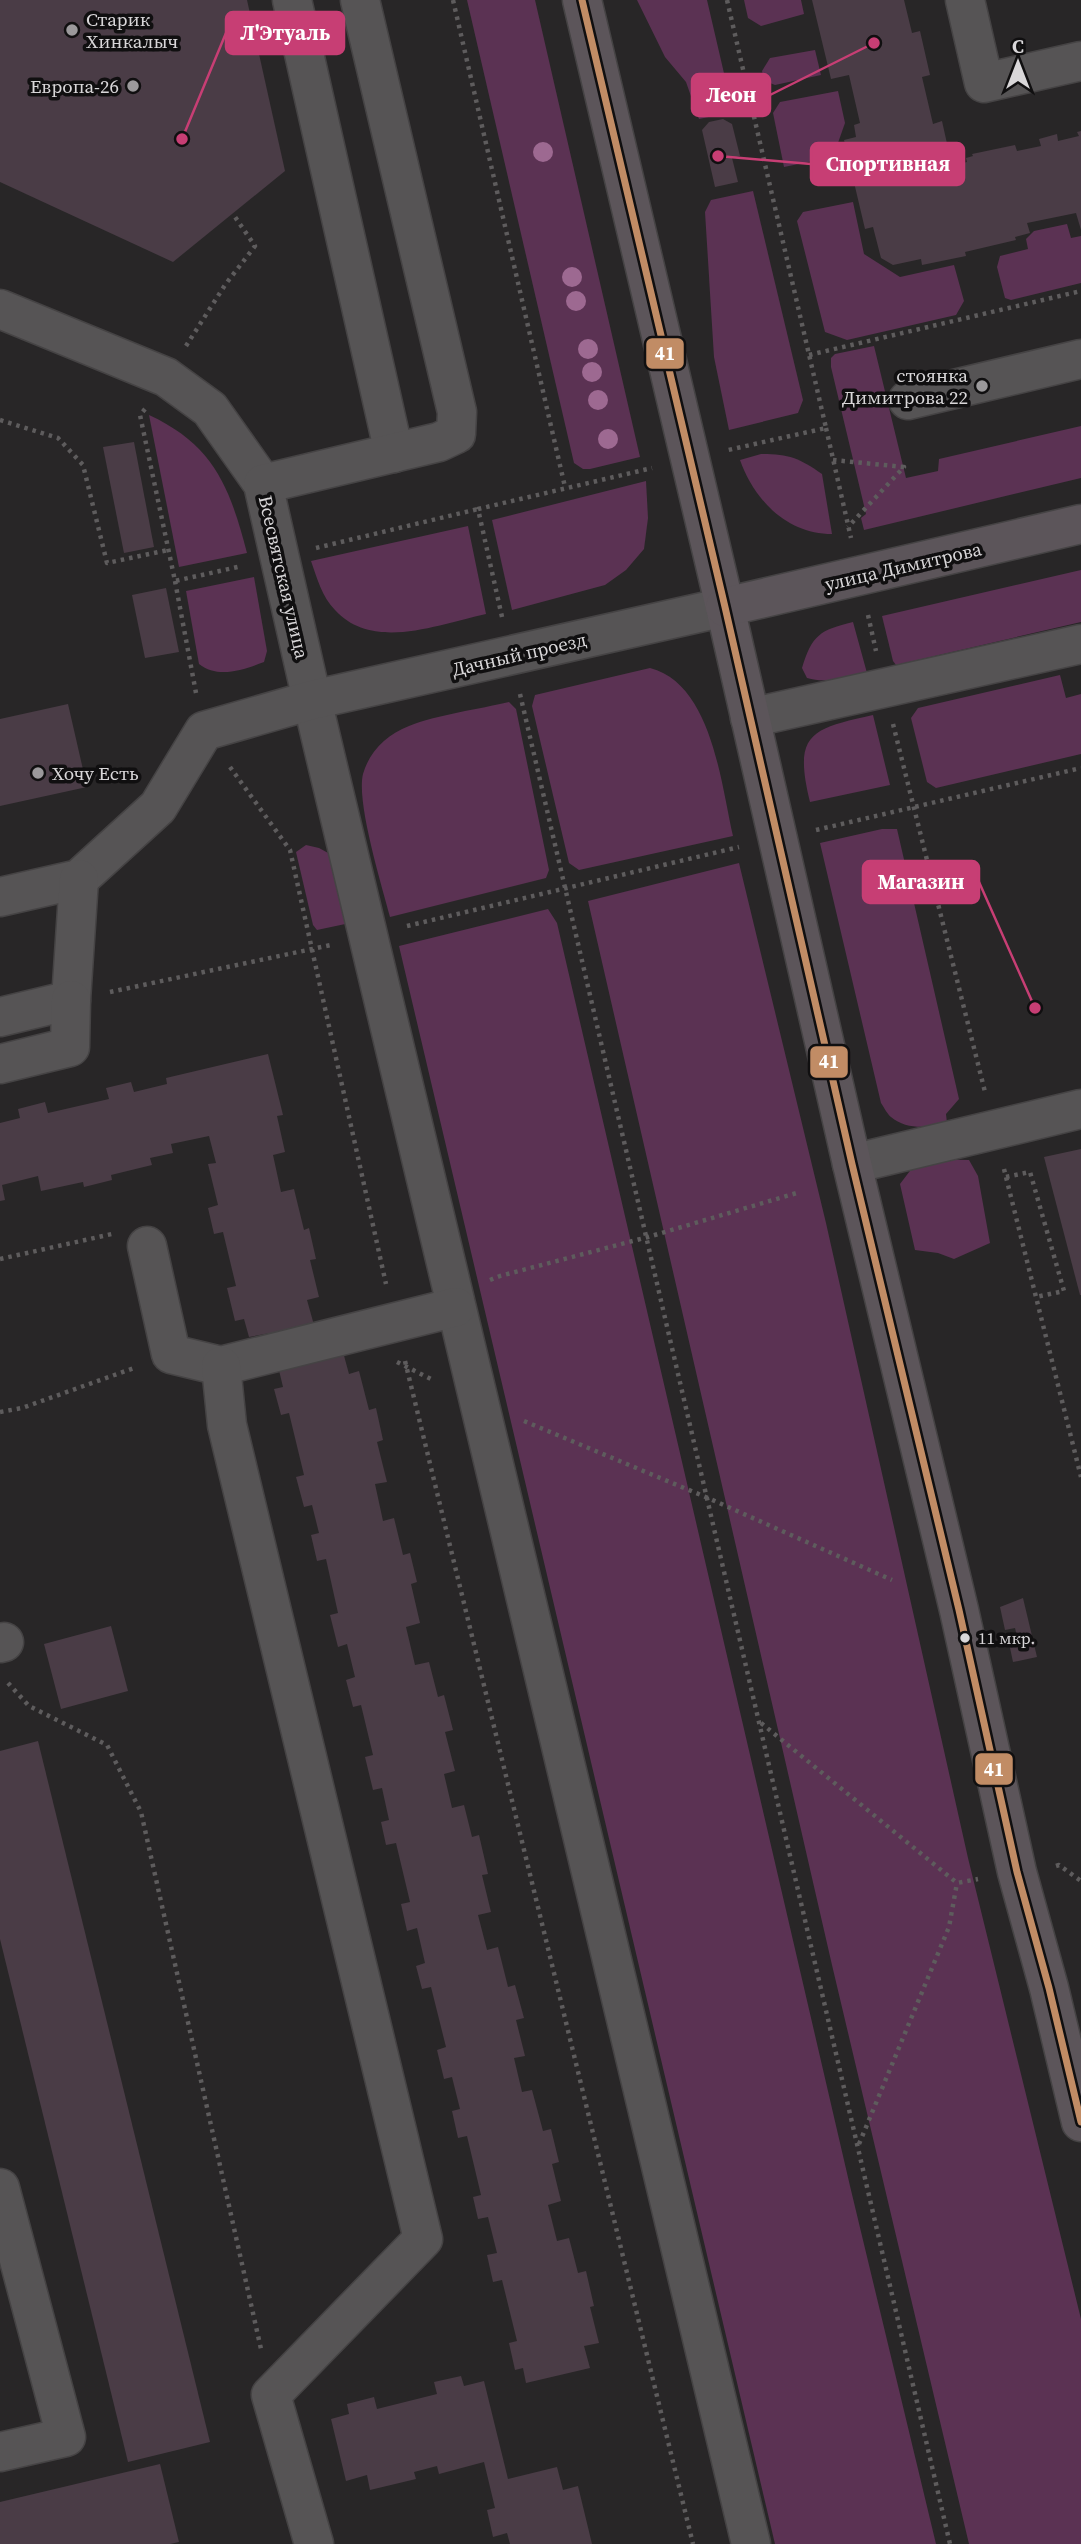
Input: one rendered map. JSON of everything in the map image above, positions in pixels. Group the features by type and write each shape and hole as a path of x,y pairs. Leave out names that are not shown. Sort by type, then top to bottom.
{"main road":[{"path":"582,0 725,607 852,1164 956,1597 1017,1872 1049,1988 1081,2123"},
{"name":"улица Димитрова","path":"725,607 1081,524"}],"street":[{"path":"292,0 394,453"},
{"path":"263,484 439,442 456,434 457,412 360,0"},
{"path":"965,0 984,83 1081,61"},
{"name":"Всесвятская улица","path":"0,309 166,376 210,409 263,484 312,700 751,2544"},
{"path":"908,400 1081,359"},
{"name":"Дачный проезд","path":"312,700 725,607"},
{"path":"750,718 1081,644"},
{"path":"0,897 79,879 158,807 204,731 312,700"},
{"path":"0,1065 71,1048 71,1000 79,879"},
{"path":"0,1017 71,1000"},
{"path":"852,1164 1081,1109"},
{"path":"147,1246 171,1354 221,1366 395,1322 455,1299"},
{"path":"221,1366 227,1425 423,2239 271,2395 314,2544"},
{"path":"0,2188 66,2437 0,2452"}],"path":[{"path":"453,0 565,487"},
{"path":"727,0 885,689 1081,1476"},
{"path":"808,355 1081,291"},
{"path":"0,419 58,438 83,465 107,563 168,550"},
{"path":"826,428 478,509 950,2544"},
{"path":"833,460 904,467 848,527"},
{"path":"175,581 204,731 290,850 395,1322 693,2544"},
{"path":"71,1000 312,950 776,838 1081,768"},
{"path":"1006,1177 1030,1172 1064,1291 1036,1297"},
{"path":"455,1299 500,1276 648,1237 800,1192"},
{"path":"0,1259 141,1227 147,1246"},
{"path":"348,1333 407,1367 479,1402 708,1498 892,1580"},
{"path":"0,1412 22,1408 171,1354"},
{"path":"1,1653 29,1706 107,1745 141,1812 271,2395"},
{"path":"760,1722 957,1883 1059,1865 1081,1881"},
{"path":"859,2146 949,1927 957,1883"}],"shaded area":[{"path":"467,0 535,0 640,457 590,469 583,469 574,463"},
{"path":"637,0 707,0 733,112 699,119 686,82 665,57"},
{"path":"744,0 801,0 804,14 761,26 748,18"},
{"path":"815,50 821,75 775,85 765,81 762,71 770,58"},
{"path":"838,91 845,123 833,157 784,167 773,113 780,102"},
{"path":"753,191 803,400 798,413 729,430 714,357 705,212 711,200"},
{"path":"853,202 864,254 900,277 954,265 964,301 956,315 847,340 825,332 797,221 803,212"},
{"path":"1067,224 1071,238 1081,236 1081,283 1011,300 1005,298 997,267 1000,256 1028,249 1026,239 1034,231"},
{"path":"874,346 906,478 938,471 939,459 1081,426 1081,478 864,530 861,518 866,514 831,358 835,354"},
{"path":"149,415 189,440 216,471 234,508 247,553 179,567"},
{"path":"761,454 793,458 822,474 832,534 801,528 774,512 763,501 746,475 740,460"},
{"path":"646,481 648,518 644,549 626,570 605,585 512,610 492,520"},
{"path":"468,526 486,614 428,628 387,632 368,630 350,623 327,599 311,561"},
{"path":"1081,570 1081,622 896,665 893,661 882,616"},
{"path":"254,577 267,651 264,662 231,672 206,669 199,664 186,591"},
{"path":"853,622 867,673 829,680 807,678 802,668 814,641 825,631"},
{"path":"650,668 671,678 687,694 700,714 718,764 733,836 579,870 569,863 532,706 535,695"},
{"path":"1060,675 1066,698 1081,694 1081,754 936,788 927,782 911,718 918,708"},
{"path":"509,702 516,709 549,870 546,878 390,917 363,804 363,774 366,765 387,739 409,726 445,715"},
{"path":"873,715 890,785 810,802 804,761 806,748 812,738 821,730"},
{"path":"882,829 897,829 959,1099 946,1114 947,1123 940,1125 918,1127 904,1124 890,1116 881,1103 820,843"},
{"path":"306,845 330,854 350,923 317,930 313,925 296,852"},
{"path":"739,863 826,1223 968,1858 1081,2319 1081,2544 969,2544 832,1965 588,901"},
{"path":"548,909 557,923 850,2186 936,2544 775,2544 399,946"},
{"path":"919,1159 969,1160 978,1176 990,1243 954,1259 938,1253 915,1250 900,1184"}],"building":[{"name":"Европа-26","path":"0,0 247,0 285,171 173,262 0,182"},
{"path":"812,0 904,0 912,33 920,31 930,75 922,77 933,124 942,121 952,166 967,162 966,158 973,156 972,154 1015,145 1017,151 1041,146 1039,139 1057,134 1058,141 1079,136 1077,132 1081,131 1081,230 1076,213 1027,223 1030,233 1015,237 1016,240 965,252 966,256 922,265 921,259 893,265 881,258 873,227 865,229 844,140 856,137 854,125 860,123 849,75 831,79"},
{"path":"723,119 732,124 740,156 732,158 738,182 715,187 702,130 709,122"},
{"path":"134,442 154,547 124,553 103,447"},
{"path":"166,588 179,652 145,658 132,595"},
{"path":"68,704 87,787 0,806 0,719"},
{"path":"268,1054 283,1115 277,1116 285,1152 273,1155 281,1192 294,1189 304,1230 309,1228 316,1259 310,1260 319,1297 307,1300 314,1325 343,1352 349,1374 359,1371 369,1410 376,1408 383,1440 377,1442 387,1482 375,1484 383,1521 394,1518 403,1555 410,1553 417,1582 411,1584 420,1623 406,1627 415,1665 429,1662 438,1697 444,1695 453,1730 445,1732 455,1771 444,1774 452,1808 464,1805 472,1837 479,1835 488,1874 482,1875 491,1912 478,1915 487,1950 498,1947 508,1987 515,1985 524,2018 516,2020 525,2056 514,2058 522,2092 532,2090 543,2131 551,2129 559,2162 552,2164 561,2201 548,2205 557,2241 569,2238 578,2273 586,2271 594,2306 590,2307 599,2343 584,2346 590,2368 526,2383 523,2368 515,2370 509,2343 517,2341 502,2280 493,2282 487,2255 497,2253 488,2217 478,2219 473,2197 481,2195 467,2136 458,2138 452,2111 460,2109 452,2077 444,2079 437,2050 446,2047 431,1987 422,1989 416,1966 425,1963 417,1928 407,1931 401,1904 410,1902 396,1843 386,1845 381,1822 389,1820 382,1788 373,1790 365,1757 373,1755 361,1705 353,1707 346,1680 355,1677 347,1644 338,1647 330,1615 338,1613 326,1559 317,1561 311,1535 319,1533 312,1505 304,1507 296,1477 304,1475 289,1413 281,1415 274,1389 283,1387 270,1333 249,1337 244,1319 235,1321 227,1288 236,1286 223,1232 214,1234 208,1208 218,1205 208,1164 216,1163 209,1136 171,1144 173,1153 150,1158 152,1165 111,1175 112,1180 84,1187 83,1182 41,1191 38,1176 2,1185 5,1200 0,1201 0,1123 20,1118 18,1109 45,1102 48,1113 109,1099 106,1088 131,1082 134,1092 167,1084 166,1078"},
{"path":"1081,1149 1081,1295 1080,1295 1044,1157"},
{"path":"1023,1598 1037,1657 1013,1662 1009,1643 1018,1641 1015,1628 1005,1630 1000,1607"},
{"path":"111,1626 128,1691 61,1709 44,1644"},
{"path":"38,1741 210,2442 128,2462 0,1939 0,1751"},
{"path":"461,2376 464,2386 484,2381 508,2479 557,2467 563,2490 578,2486 592,2544 510,2544 507,2533 493,2537 487,2510 495,2508 484,2462 439,2474 437,2466 414,2472 416,2479 370,2490 367,2475 346,2481 331,2419 349,2414 347,2404 374,2397 377,2409 437,2394 434,2382"},
{"path":"160,2464 179,2542 0,2544 0,2502"}],"transit line":[{"name":"41","path":"582,0 725,607 852,1164 959,1610 1017,1872 1049,1988 1081,2122"}],"place":[{"name":"Старик Хинкалыч","path":"72,30"},
{"name":"Леон","path":"874,43"},
{"name":"Европа-26","path":"133,86"},
{"name":"Л'Этуаль","path":"182,139"},
{"name":"Спортивная","path":"718,156"},
{"name":"стоянка Димитрова 22","path":"982,386"},
{"name":"Хочу Есть","path":"38,773"},
{"name":"Магазин","path":"1035,1008"},
{"name":"11 мкр.","path":"965,1638"}]}
